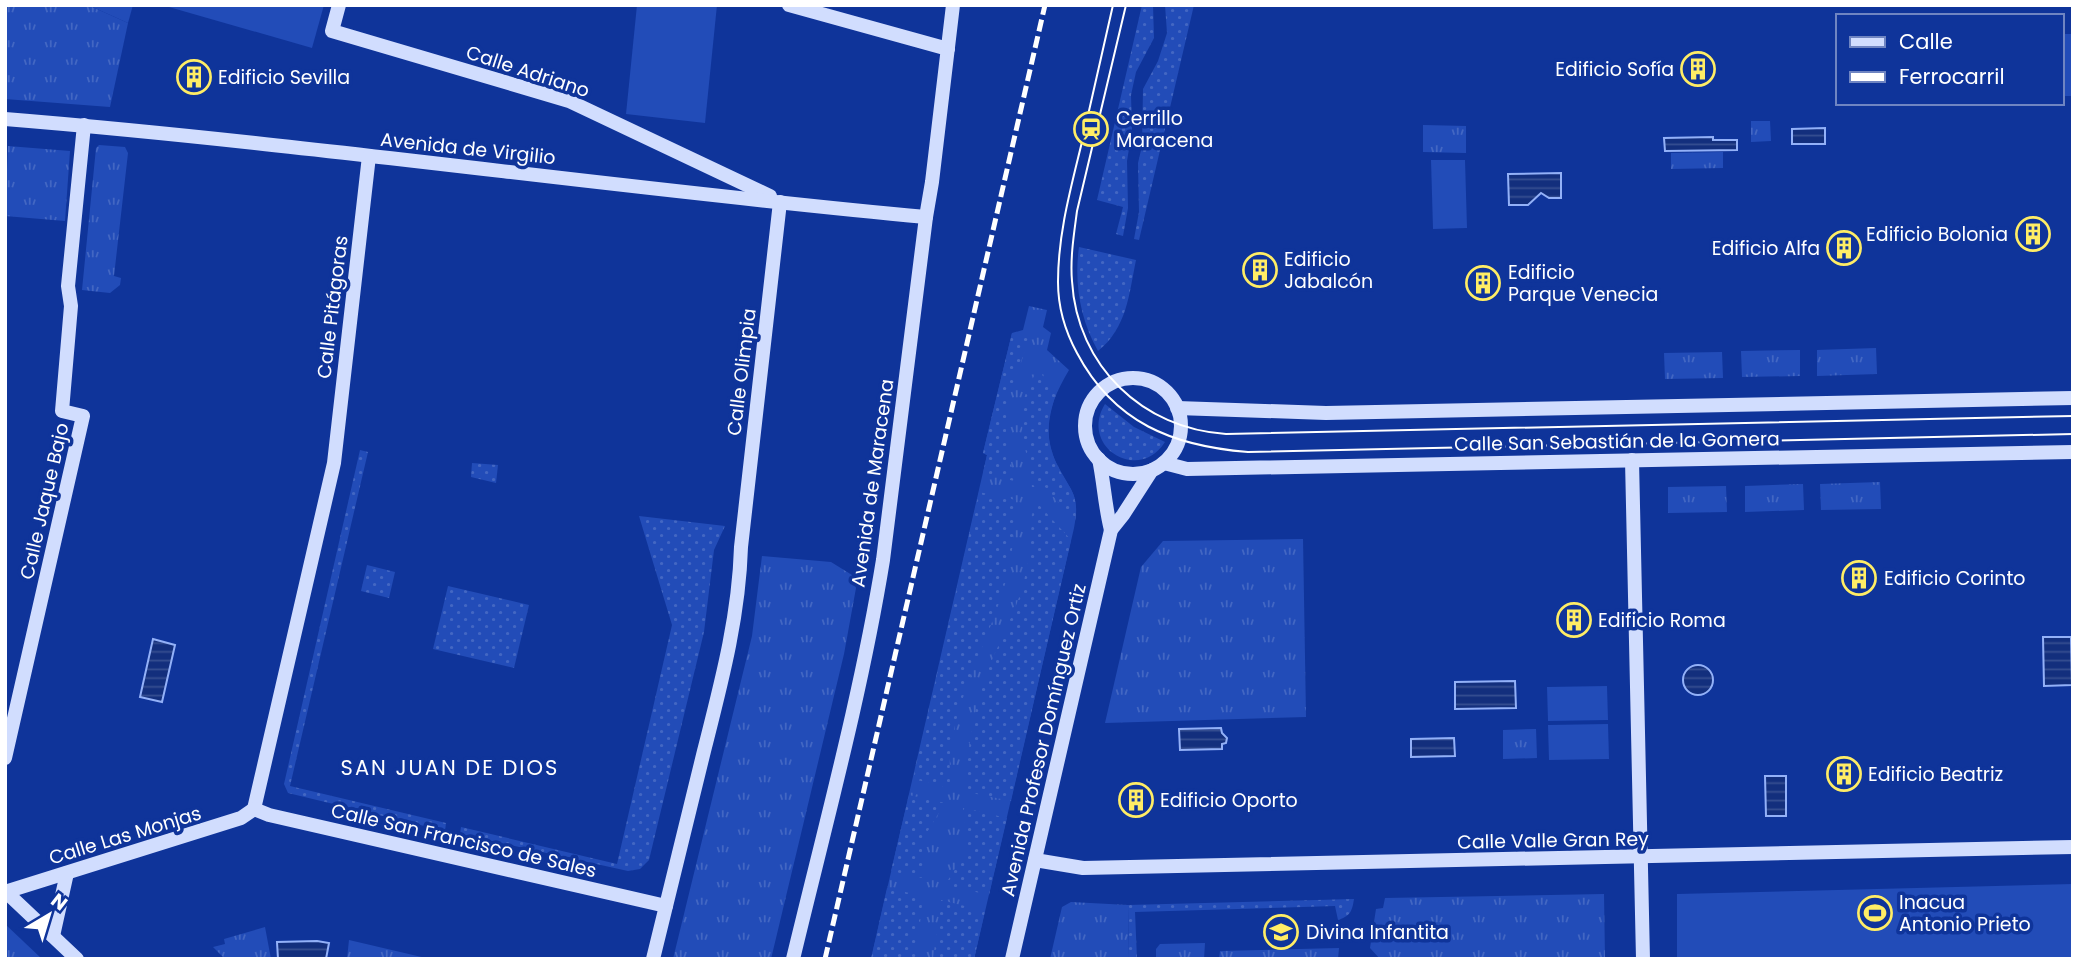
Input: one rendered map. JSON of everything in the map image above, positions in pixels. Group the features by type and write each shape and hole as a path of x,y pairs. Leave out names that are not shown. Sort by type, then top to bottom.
{"street":[{"name":"Calle Adriano","path":"339,5 332,31 569,101 780,202"},
{"path":"789,5 948,49"},
{"name":"Avenida de Maracena","path":"793,959 859,686 883,560 953,5"},
{"name":"Avenida de Virgilio","path":"5,119 84,125 663,191 926,217"},
{"name":"Calle Jaque Bajo","path":"5,758 83,416 62,411 71,306 68,286 84,125"},
{"name":"Calle Pitágoras","path":"254,809 334,463 369,156"},
{"name":"Calle Olimpia","path":"653,959 723,675 736,611 780,202"},
{"path":"1123,379 1150,381 1171,396 1177,408 1181,426 1173,453 1158,466 1138,473 1125,473 1110,468 1099,459 1088,439 1086,417 1091,403 1101,390 1123,379"},
{"name":"Calle San Sebastián de la Gomera","path":"1177,408 1326,413 2073,397"},
{"name":"Calle San Sebastián de la Gomera","path":"1158,466 1188,469 2073,452"},
{"name":"Avenida Profesor Domínguez Ortiz","path":"1012,959 1111,530 1099,459"},
{"path":"1632,460 1643,959"},
{"name":"Avenida Profesor Domínguez Ortiz","path":"1111,530 1158,466"},
{"name":"Calle Las Monjas","path":"6,892 241,818 254,809"},
{"name":"Calle San Francisco de Sales","path":"254,809 268,815 666,906"},
{"name":"Calle Valle Gran Rey","path":"1035,860 1083,868 2073,847"},
{"path":"53,936 67,873"},
{"path":"6,892 77,959"}],"green space":[{"path":"5,5 88,5 128,23 110,107 5,99"},
{"path":"88,5 133,5 128,23"},
{"path":"162,5 324,5 312,48"},
{"path":"637,5 717,5 705,123 626,114"},
{"path":"1142,5 1153,5 1154,38 1136,72 1131,95 1132,130 1127,161 1128,208 1123,236 1116,234 1123,207 1097,200"},
{"path":"1165,5 1194,5 1139,240 1134,239 1139,212 1138,163 1142,146 1143,89 1158,61 1167,33"},
{"path":"2064,34 2073,34 2073,96 2064,96"},
{"path":"1751,121 1770,121 1771,141 1751,142"},
{"path":"1423,125 1466,126 1466,153 1423,152"},
{"path":"99,145 125,147 128,153 114,276 121,278 120,285 110,293 82,290 96,148"},
{"path":"8,146 70,151 65,221 5,216"},
{"path":"1723,152 1723,168 1671,169 1671,153"},
{"path":"1431,160 1465,160 1467,228 1433,229"},
{"path":"1079,247 1136,260 1129,298 1121,321 1108,342 1098,351 1080,300 1077,274"},
{"path":"1029,306 1047,310 1043,327 1051,333 1047,350 1069,370 1052,406 1048,430 1053,455 1076,502 1076,518 974,959 871,959 987,455 983,453 1012,333 1023,330"},
{"path":"1012,333 1029,338 1007,403 1006,431 1014,481 983,473 987,455 983,453"},
{"path":"1876,348 1877,374 1817,376 1817,350"},
{"path":"1800,350 1800,376 1742,377 1741,351"},
{"path":"1722,352 1723,378 1665,379 1664,353"},
{"path":"1037,370 1057,390 1050,419 1050,445 1057,465 1074,496 1075,521 1045,487 1032,487 1022,412 1023,402"},
{"path":"1105,404 1134,427 1165,442 1154,454 1141,460 1127,460 1115,454 1105,446 1100,434 1099,419"},
{"path":"360,450 368,452 290,786 446,823 445,831 288,793 284,784"},
{"path":"472,463 498,465 496,483 471,477"},
{"path":"1880,482 1881,509 1821,510 1820,484"},
{"path":"1803,484 1804,510 1745,512 1745,486"},
{"path":"1726,486 1727,512 1668,513 1668,487"},
{"path":"979,492 1016,500 1013,540 1002,593 965,691 955,726 950,750 950,788 913,779"},
{"path":"1033,505 1040,506 1071,540 1011,801 967,792 968,759 975,712 984,681 1023,585 1029,555"},
{"path":"639,516 725,526 714,550 704,632 649,860 640,869 628,871 460,834 461,827 617,864 672,625"},
{"path":"1303,539 1306,717 1105,723 1141,567 1163,541"},
{"path":"762,556 831,562 852,575 856,588 844,654 771,959 673,959 752,636"},
{"path":"367,565 395,572 389,598 361,591"},
{"path":"448,586 529,605 514,668 433,649"},
{"path":"1607,686 1608,720 1548,721 1547,687"},
{"path":"1608,724 1609,759 1549,760 1548,725"},
{"path":"1536,729 1537,758 1503,759 1503,730"},
{"path":"909,795 945,803 921,842 926,879 891,871"},
{"path":"963,808 1007,818 989,895 945,885 968,848"},
{"name":"Inacua Antonio Prieto","path":"2073,884 2073,959 1677,959 1677,894"},
{"path":"887,888 923,896 916,959 871,959"},
{"path":"1604,894 1605,959 1380,959 1370,948 1376,909 1383,908 1385,898"},
{"path":"1354,899 1350,913 1338,920 1335,906 1135,912 1137,959 1129,959 1128,905"},
{"path":"941,900 985,911 974,959 933,959"},
{"path":"1071,902 1128,905 1129,959 1050,959 1062,907"},
{"path":"5,924 42,959 5,959"},
{"path":"265,927 271,959 225,959 213,947 225,944 224,939"},
{"path":"349,940 430,959 347,959"},
{"path":"1205,943 1204,959 1156,959 1156,949 1160,944"},
{"path":"1339,948 1338,959 1219,959 1220,951"}],"shaded area":[{"path":"1825,128 1825,144 1792,144 1792,129"},
{"path":"1713,137 1713,140 1737,140 1737,150 1665,151 1664,138"},
{"path":"1561,173 1561,198 1549,198 1541,193 1528,205 1509,205 1508,174"},
{"path":"2043,637 2071,637 2072,685 2044,686"},
{"path":"153,639 175,645 162,702 140,697"},
{"path":"1698,665 1709,669 1713,680 1709,691 1698,695 1687,691 1683,680 1687,669"},
{"path":"1515,681 1516,708 1455,709 1455,682"},
{"path":"1221,728 1227,738 1222,749 1180,750 1179,729"},
{"path":"1454,738 1455,756 1411,757 1411,739"},
{"path":"1765,776 1786,776 1786,816 1766,816"},
{"path":"277,942 329,943 326,959 278,959"}],"tram line":[{"path":"1113,5 1065,213 1058,292 1069,336 1092,377 1128,414 1148,426 1195,444 1248,452 2073,434"},
{"path":"1126,5 1077,211 1072,281 1077,312 1086,340 1101,365 1120,388 1142,406 1168,420 1196,429 1226,434 2073,416"}],"railway":[{"path":"825,959 1045,5"}],"place":[{"name":"Edificio Sofía","path":"1698,69"},
{"name":"Edificio Sevilla","path":"194,77"},
{"name":"Cerrillo Maracena","path":"1091,129"},
{"name":"Edificio Bolonia","path":"2033,234"},
{"name":"Edificio Alfa","path":"1844,248"},
{"name":"Edificio Jabalcón","path":"1260,270"},
{"name":"Edificio Parque Venecia","path":"1483,283"},
{"name":"Edificio Corinto","path":"1859,578"},
{"name":"Edificio Roma","path":"1574,620"},
{"name":"Edificio Beatriz","path":"1844,774"},
{"name":"Edificio Oporto","path":"1136,800"},
{"name":"Inacua Antonio Prieto","path":"1875,913"},
{"name":"Divina Infantita","path":"1281,932"}],"district":[{"name":"SAN JUAN DE DIOS","path":"450,768"}]}
